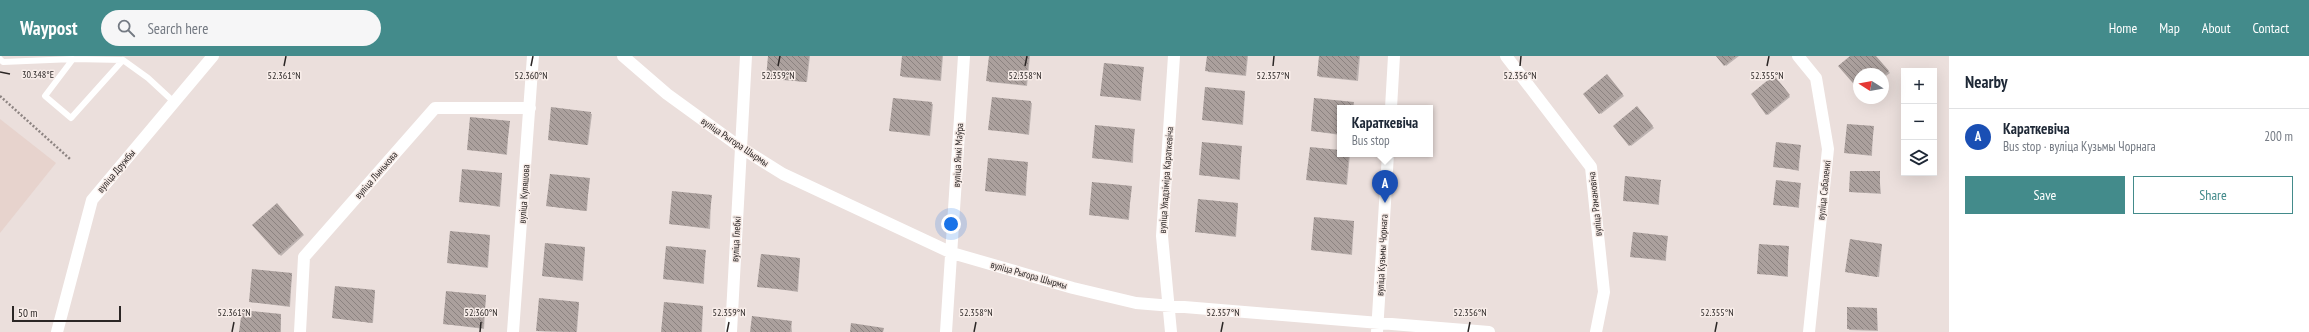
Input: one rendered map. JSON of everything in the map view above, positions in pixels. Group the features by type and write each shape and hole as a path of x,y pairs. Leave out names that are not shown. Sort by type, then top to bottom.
{"street":[{"name":"вуліца Дружбы","path":"57,332 92,200 213,56"},
{"name":"вуліца Куляшова","path":"513,332 533,56"},
{"name":"вуліца Рыгора Шырмы","path":"623,56 667,94 740,147 783,174 952,253 1080,290 1136,302 1378,327 1489,332"},
{"name":"вуліца Глебкі","path":"732,332 740,147 746,56"},
{"name":"вуліца Янкі Маўра","path":"946,332 964,56"},
{"name":"вуліца Уладзіміра Караткевіча","path":"1168,305 1162,236 1174,56"},
{"path":"1391,105 1394,56"},
{"name":"вуліца Рамановіча","path":"1506,56 1591,167 1604,292 1596,332"},
{"name":"вуліца Сабаленкі","path":"1798,56 1816,78 1828,149 1809,332"},
{"name":"вуліца Лынькова","path":"300,332 304,257 435,108 530,108"},
{"name":"вуліца Кузьмы Чорнага","path":"1378,327 1388,157"},
{"path":"1168,305 1171,332"}],"lane":[{"path":"0,59 3,62 73,59 123,60 148,78 174,102"},
{"path":"73,59 45,96 71,118 123,60"}],"path":[{"path":"0,96 70,158"}],"shaded area":[{"path":"0,119 56,163 0,233"}],"building":[{"path":"768,56 809,56 806,82 766,78"},
{"path":"902,56 942,56 940,80 900,76"},
{"path":"989,56 1029,56 1026,85 986,81"},
{"path":"1207,56 1247,56 1245,75 1205,71"},
{"path":"1319,56 1359,56 1356,80 1317,76"},
{"path":"1716,56 1736,56 1724,66"},
{"path":"1850,56 1876,56 1886,68 1853,68 1853,83 1838,66"},
{"path":"1104,63 1144,67 1140,100 1100,96"},
{"path":"1607,74 1623,94 1599,114 1583,94"},
{"path":"1774,75 1790,95 1766,115 1751,94"},
{"path":"1205,87 1245,91 1242,124 1202,120"},
{"path":"992,97 1031,101 1028,134 988,130"},
{"path":"893,98 932,102 929,135 889,131"},
{"path":"1314,98 1354,102 1354,105 1337,105 1337,134 1311,131"},
{"path":"1637,106 1653,126 1629,146 1613,126"},
{"path":"551,107 591,112 587,145 548,140"},
{"path":"470,117 510,121 506,154 467,150"},
{"path":"1847,124 1874,126 1871,155 1844,153"},
{"path":"1095,125 1135,129 1131,162 1092,158"},
{"path":"1202,142 1242,146 1239,179 1199,175"},
{"path":"1776,142 1801,145 1798,170 1773,167"},
{"path":"1310,147 1337,150 1337,157 1349,157 1346,184 1306,180"},
{"path":"988,158 1028,162 1025,195 985,191"},
{"path":"462,169 502,173 499,206 459,202"},
{"path":"1850,171 1880,171 1880,193 1849,192"},
{"path":"550,174 590,178 586,211 546,206"},
{"path":"1625,176 1661,180 1658,204 1623,201"},
{"path":"1776,180 1801,183 1798,207 1773,205"},
{"path":"1092,182 1132,186 1128,219 1089,215"},
{"path":"672,191 712,195 708,228 669,224"},
{"path":"1198,199 1238,203 1235,236 1195,232"},
{"path":"277,203 303,234 279,255 252,225"},
{"path":"1314,217 1354,221 1351,254 1311,250"},
{"path":"450,231 490,235 487,267 447,263"},
{"path":"1633,232 1668,236 1665,260 1630,257"},
{"path":"1850,239 1882,244 1877,277 1845,272"},
{"path":"545,243 585,247 582,280 542,276"},
{"path":"1759,244 1789,246 1787,276 1757,274"},
{"path":"666,246 706,250 703,283 663,279"},
{"path":"761,254 800,258 797,291 757,287"},
{"path":"252,269 292,273 289,306 249,302"},
{"path":"335,286 375,290 372,323 332,318"},
{"path":"446,291 486,295 483,328 443,324"},
{"path":"539,298 579,302 576,332 536,331"},
{"path":"664,302 703,306 701,332 661,332"},
{"path":"1847,307 1877,308 1877,330 1847,329"},
{"path":"242,310 281,314 280,332 239,332"},
{"path":"752,316 792,321 790,332 750,332"},
{"path":"851,323 884,328 883,332 850,332"}],"place":[{"name":"Караткевіча","path":"1385,203"}]}
